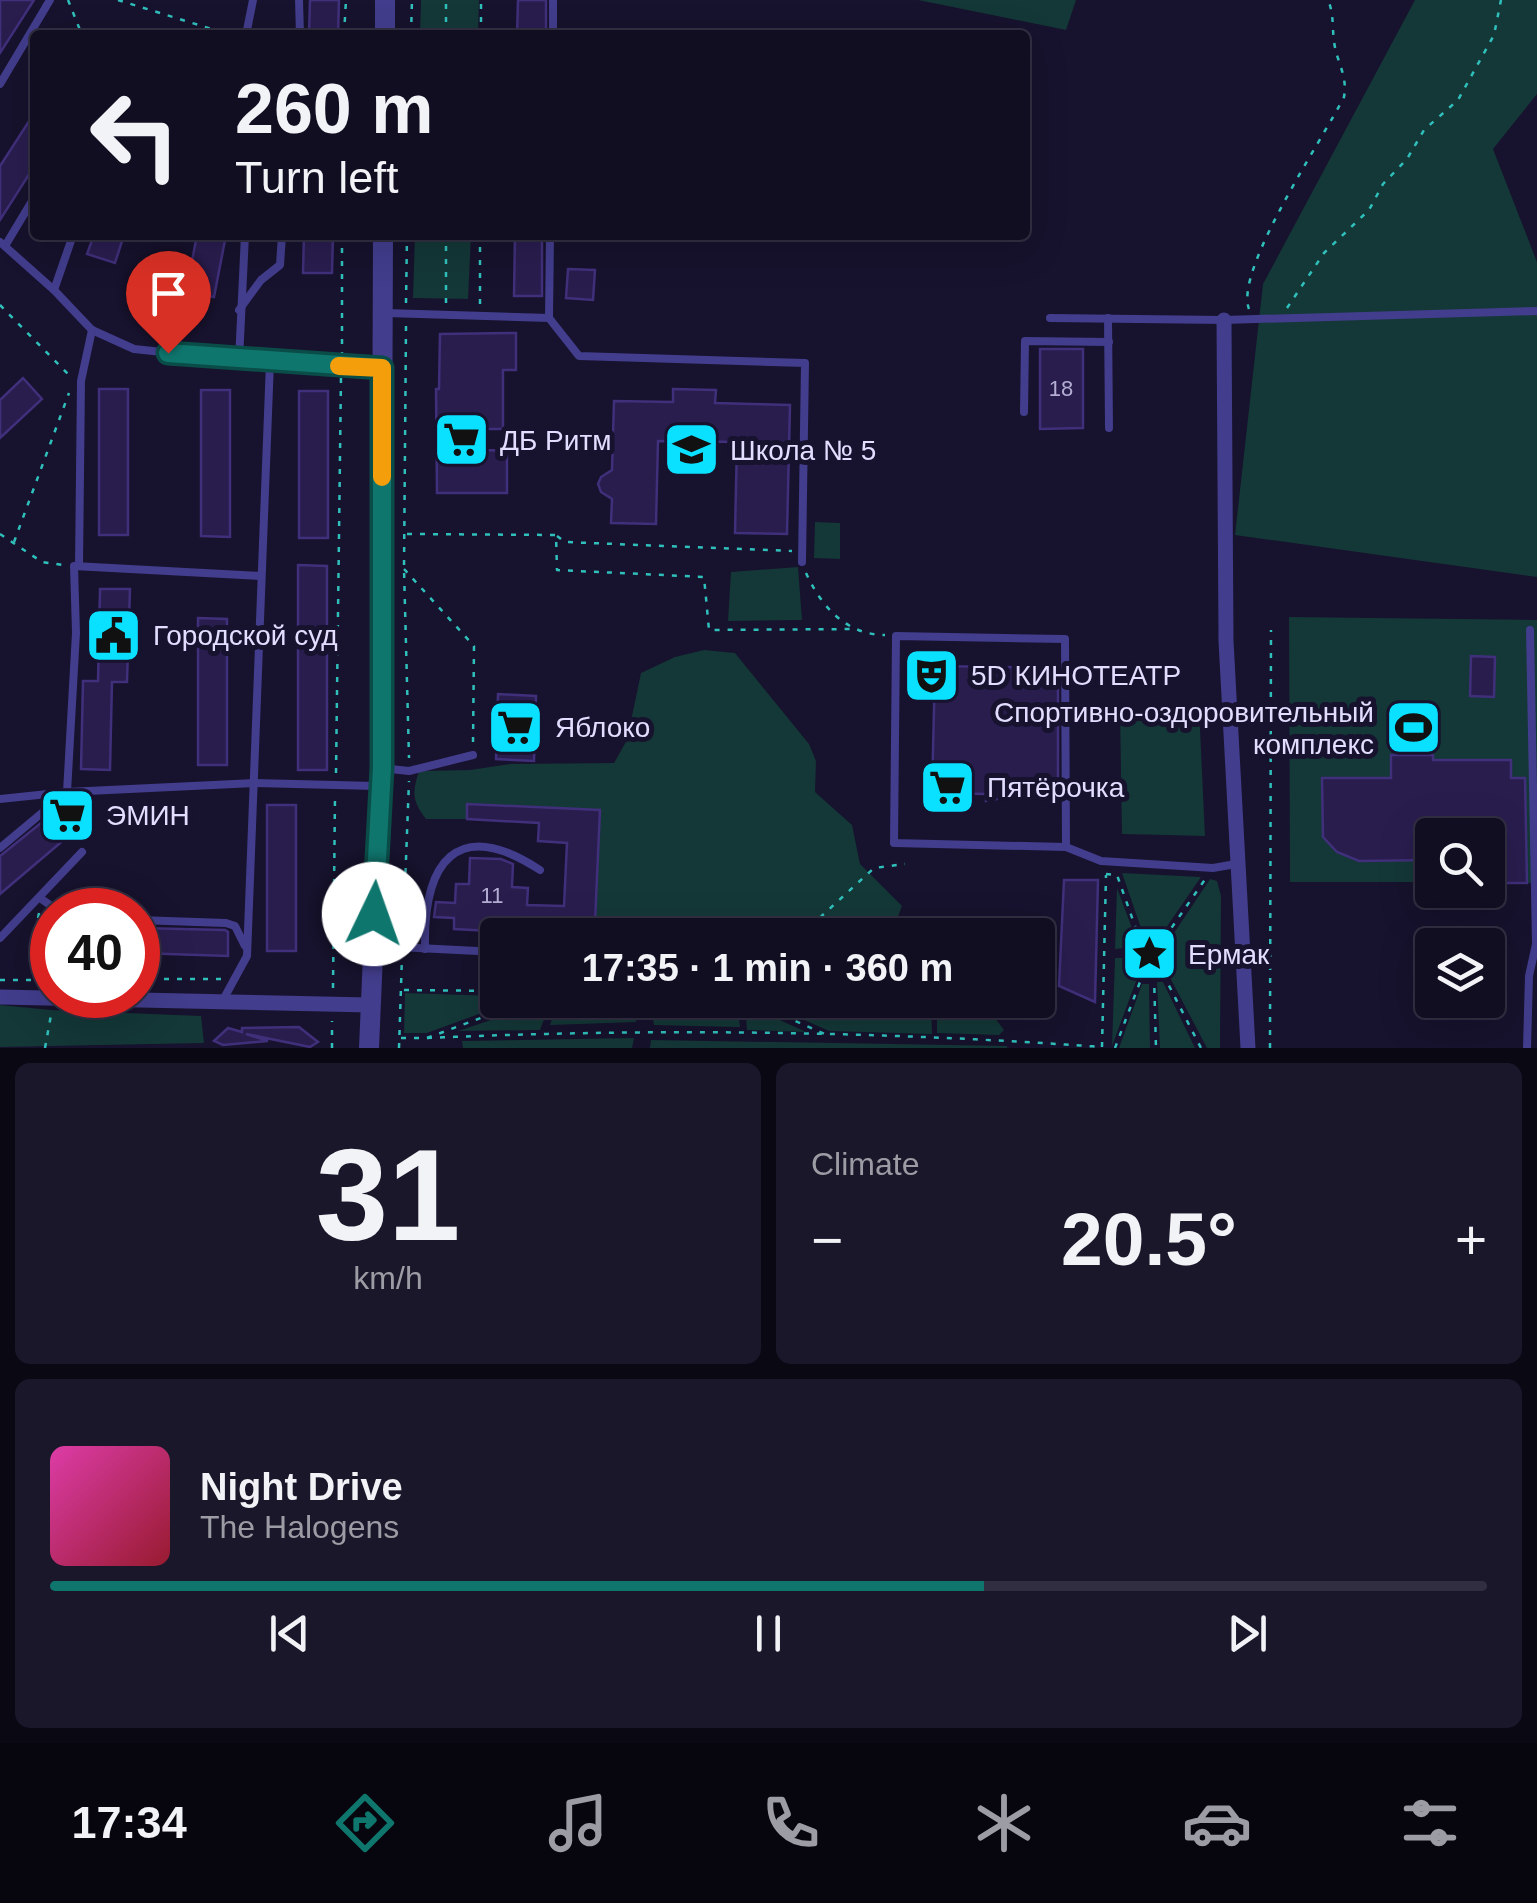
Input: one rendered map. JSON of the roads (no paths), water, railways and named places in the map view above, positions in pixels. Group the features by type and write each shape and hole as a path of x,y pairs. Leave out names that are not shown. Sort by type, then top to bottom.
{"street":[{"path":"384,30 385,0"},
{"path":"369,1048 381,777 383,240"},
{"path":"1224,320 1226,641 1248,1048"},
{"path":"0,996 370,1005"}],"lane":[{"path":"32,30 50,0"},
{"path":"247,30 253,0"},
{"path":"300,0 300,30"},
{"path":"553,30 554,0"},
{"path":"0,84 30,34"},
{"path":"30,203 2,244 92,330 134,350 382,368"},
{"path":"54,290 71,240"},
{"path":"239,360 245,240"},
{"path":"240,310 261,280 280,265 282,240"},
{"path":"550,240 549,318 580,356 805,363 802,562"},
{"path":"1050,318 1224,320 1537,311"},
{"path":"382,313 549,318"},
{"path":"1108,318 1109,428"},
{"path":"0,848 68,792 76,633 80,381 92,330"},
{"path":"1024,412 1025,341 1109,342"},
{"path":"222,1001 247,956 270,362"},
{"path":"77,566 261,576"},
{"path":"1527,1048 1528,976 1536,944 1530,630"},
{"path":"1066,847 1065,638 896,636 894,843 1066,847 1101,861 1212,868 1240,864"},
{"path":"0,799 68,792 381,777 473,756"},
{"path":"425,949 424,914 446,857 469,846 512,852 540,870"},
{"path":"52,888 82,852"},
{"path":"0,938 30,911"},
{"path":"160,921 235,926 244,938 247,956"},
{"path":"373,946 480,951"}],"place":[{"name":"ДБ Ритм","path":"461,440"},
{"name":"Школа № 5","path":"691,450"},
{"name":"Городской суд","path":"114,635"},
{"name":"5D КИНОТЕАТР","path":"932,675"},
{"name":"Яблоко","path":"516,727"},
{"name":"Спортивно-оздоровительный комплекс","path":"1413,728"},
{"name":"Пятёрочка","path":"948,787"},
{"name":"ЭМИН","path":"67,815"},
{"name":"Ермак","path":"1149,954"}]}
